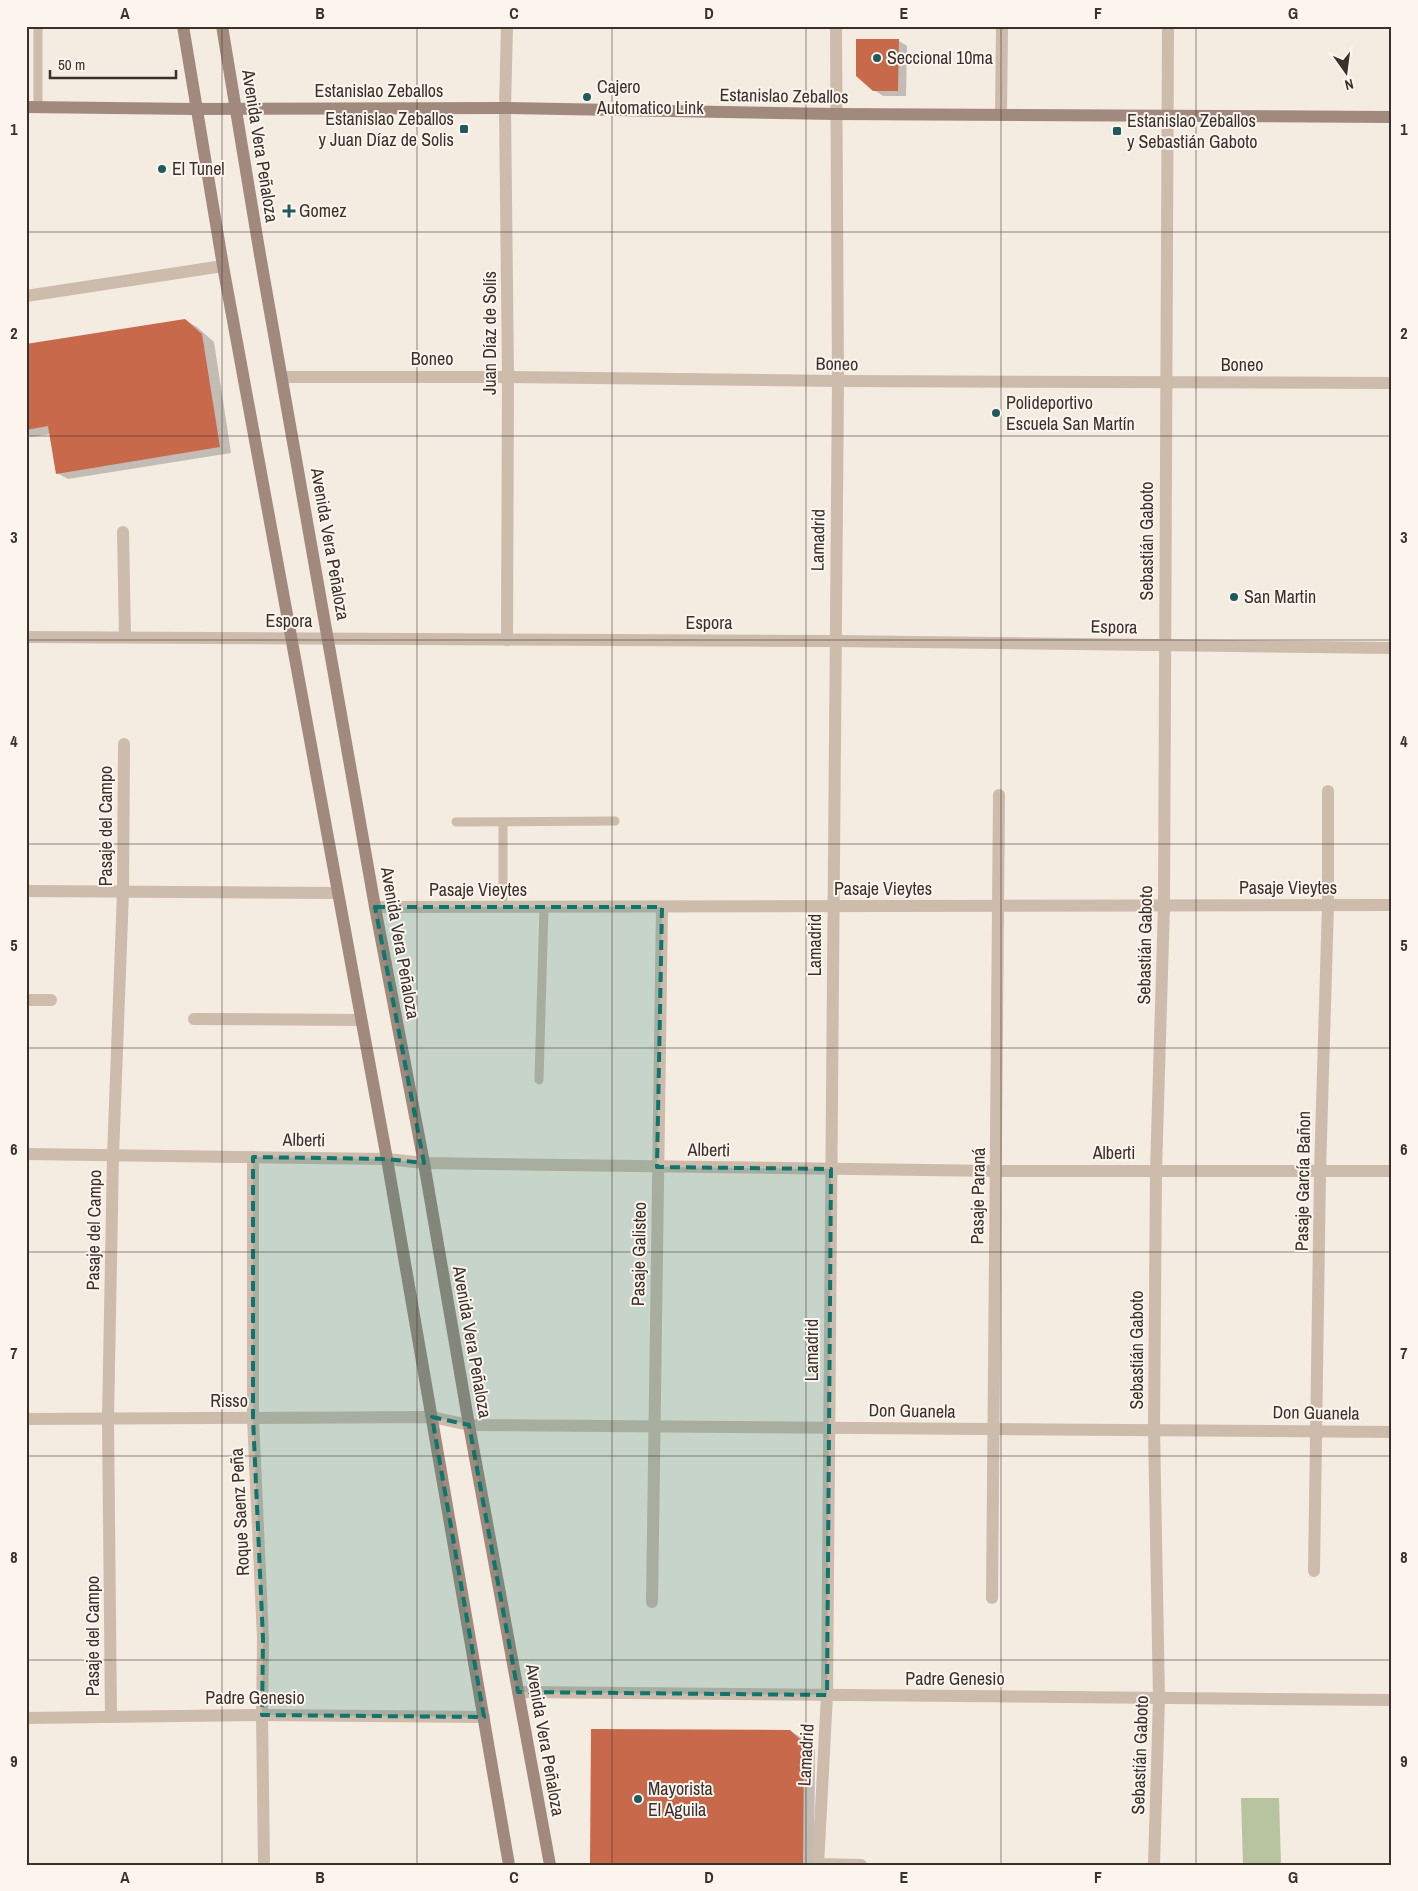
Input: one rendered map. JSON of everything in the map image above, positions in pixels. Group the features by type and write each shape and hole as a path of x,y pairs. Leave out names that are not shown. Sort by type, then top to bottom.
{"main road":[{"path":"183,26 223,266 387,1159 509,1865"},
{"name":"Avenida Vera Peñaloza","path":"222,26 260,255 375,907 424,1164 469,1425 550,1865"},
{"name":"Estanislao Zeballos","path":"32,107 196,109 505,108 835,114 1392,117"}],"street":[{"name":"Juan Díaz de Solís","path":"507,26 505,108 508,377 507,640"},
{"name":"Lamadrid","path":"818,1864 827,1695 838,381 836,26"},
{"path":"1001,114 1002,26"},
{"name":"Sebastián Gaboto","path":"1154,1865 1159,1698 1154,1429 1156,1171 1164,906 1168,26"},
{"path":"26,296 223,266"},
{"name":"Boneo","path":"282,377 1392,383"},
{"path":"123,532 125,637"},
{"name":"Espora","path":"26,636 835,641 1392,648"},
{"name":"Pasaje del Campo","path":"111,1717 108,1419 113,1156 123,892 124,744"},
{"name":"Pasaje García Bañon","path":"1314,1571 1318,1431 1320,1172 1328,905 1328,791"},
{"name":"Pasaje Paraná","path":"992,1598 999,795"},
{"path":"26,891 337,893"},
{"name":"Pasaje Vieytes","path":"375,907 1392,905"},
{"name":"Pasaje Galisteo","path":"652,1602 662,907"},
{"path":"26,1000 51,1000"},
{"path":"194,1019 360,1020"},
{"name":"Alberti","path":"26,1154 387,1159 424,1164 657,1167 996,1171 1392,1171"},
{"name":"Roque Saenz Peña","path":"253,1157 253,1418 263,1640 264,1865"},
{"name":"Risso","path":"26,1419 432,1416"},
{"name":"Don Guanela","path":"432,1416 469,1425 1392,1432"},
{"name":"Padre Genesio","path":"518,1692 1392,1700"},
{"name":"Padre Genesio","path":"26,1718 262,1715 484,1717"},
{"path":"818,1864 861,1865"}],"lane":[{"path":"32,107 38,26"},
{"path":"456,822 615,821"},
{"path":"503,822 503,907"},
{"path":"539,1080 544,907"}],"highlighted area":[{"path":"375,907 662,907 657,1167 831,1169 827,1695 518,1692 469,1425 432,1417 484,1717 262,1715 263,1639 253,1418 253,1157 387,1159 424,1163"}],"green space":[{"path":"1241,1798 1279,1798 1281,1865 1243,1865"}],"building":[{"name":"Seccional 10ma","path":"856,39 899,39 898,91 873,91 856,76"},
{"path":"185,319 202,334 220,447 56,474 48,426 26,430 26,344"},
{"path":"591,1729 790,1730 804,1743 803,1865 590,1865"}],"place":[{"name":"Seccional 10ma","path":"877,58"},
{"name":"Cajero Automatico Link","path":"587,97"},
{"name":"Estanislao Zeballos y Juan Díaz de Solis","path":"464,129"},
{"name":"Estanislao Zeballos y Sebastián Gaboto","path":"1117,131"},
{"name":"El Tunel","path":"162,169"},
{"name":"Gomez","path":"289,211"},
{"name":"Polideportivo Escuela San Martín","path":"996,413"},
{"name":"San Martin","path":"1234,597"},
{"name":"Mayorista El Aguila","path":"638,1799"}]}
